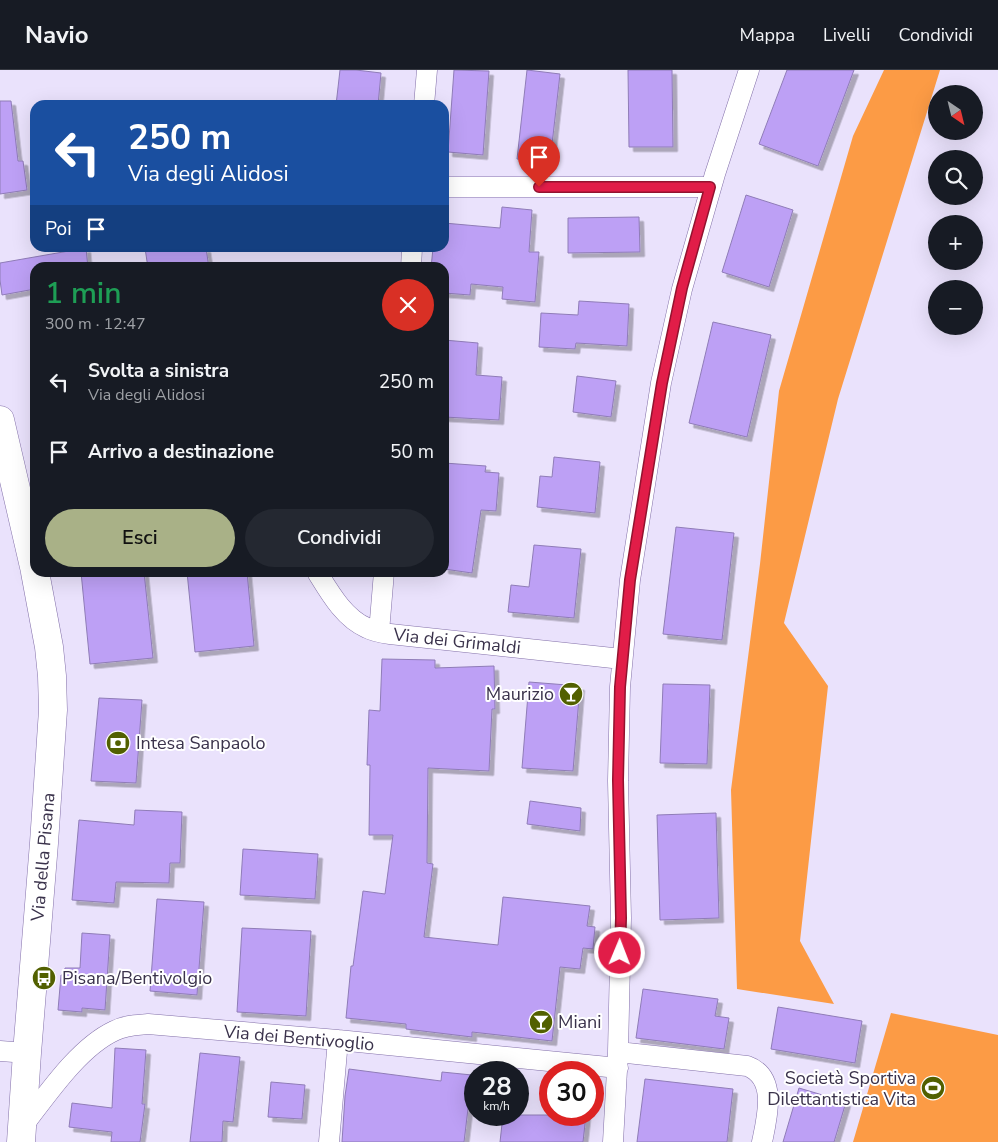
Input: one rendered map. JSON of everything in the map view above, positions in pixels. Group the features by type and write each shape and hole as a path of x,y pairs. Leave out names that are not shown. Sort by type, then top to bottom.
{"main road":[{"name":"Via della Pisana","path":"0,420 30,523"},
{"name":"Via della Pisana","path":"22,1134 53,710 49,647 36,577"}],"street":[{"path":"424,100 427,70"},
{"path":"613,1142 618,1060 621,918 618,780 620,687 630,580 662,383 682,288 710,187 749,70"},
{"path":"449,187 710,187"},
{"name":"Via dei Grimaldi","path":"320,577 334,600 344,610 358,623 379,632 622,659"},
{"path":"379,632 384,577"},
{"name":"Via dei Bentivoglio","path":"22,1134 81,1055 92,1044 116,1030 133,1025 148,1024 618,1060 747,1066 752,1067 761,1076 767,1087 768,1115 762,1142"},
{"path":"329,1142 338,1040"},
{"path":"0,1050 27,1053"}],"shaded area":[{"path":"884,70 940,70 935,85 928,85 928,109 838,399 784,623 828,686 800,941 834,1004 737,989 731,790 760,564 779,391 853,136"},
{"name":"Società Sportiva Dilettantistica Vita","path":"891,1013 998,1035 998,1142 853,1142"}],"building":[{"path":"340,70 381,73 378,100 337,100"},
{"path":"454,70 489,71 483,155 449,152"},
{"path":"527,70 560,74 550,162 517,159"},
{"path":"628,70 672,70 673,147 629,147"},
{"path":"787,70 854,70 818,166 759,144"},
{"path":"0,101 11,101 18,161 23,161 27,190 0,194"},
{"path":"746,195 793,210 769,287 722,272"},
{"path":"502,207 532,210 529,252 539,252 535,302 502,299 503,287 471,284 470,295 449,293 449,262 432,262 433,252 449,252 449,223 500,228"},
{"path":"639,217 640,252 568,253 568,218"},
{"path":"63,252 86,252 87,262 30,262 30,290 2,295 0,263"},
{"path":"146,252 207,252 208,262 147,262"},
{"path":"579,301 629,304 627,346 576,343 575,349 539,347 541,313 578,315"},
{"path":"713,322 771,335 747,437 689,423"},
{"path":"449,340 478,343 476,375 502,377 499,420 449,417"},
{"path":"577,376 616,381 611,417 573,412"},
{"path":"554,457 600,462 595,513 537,507 540,476 552,477"},
{"path":"449,463 486,466 485,472 499,473 496,511 481,510 472,573 449,570"},
{"path":"676,527 734,533 722,640 663,634"},
{"path":"534,545 581,549 574,618 508,612 511,585 529,587"},
{"path":"81,577 145,577 153,658 90,664"},
{"path":"188,577 247,577 254,646 195,652"},
{"path":"382,659 435,660 435,668 494,666 495,709 492,709 489,771 428,768 427,863 433,864 424,937 498,945 503,897 590,906 587,926 595,927 593,949 583,948 580,969 560,967 552,1041 472,1032 472,1037 406,1029 406,1024 346,1018 351,966 353,966 363,891 385,894 393,835 369,835 370,765 367,765 369,710 380,711"},
{"path":"529,682 580,686 573,771 522,768"},
{"path":"663,684 710,685 707,764 660,763"},
{"path":"99,698 142,700 136,783 91,781"},
{"path":"530,801 581,808 580,831 527,824"},
{"path":"135,810 182,812 180,863 170,863 169,883 116,882 114,903 72,900 79,820 134,825"},
{"path":"716,813 719,918 660,920 657,815"},
{"path":"243,849 318,854 315,899 240,895"},
{"path":"157,899 204,902 197,995 150,991"},
{"path":"242,928 311,931 306,1016 237,1012"},
{"path":"82,933 110,935 105,1010 82,1008 82,1012 58,1010 61,975 64,975 65,968 80,968"},
{"path":"643,989 718,999 715,1016 729,1018 724,1049 636,1038"},
{"path":"778,1007 862,1021 855,1063 771,1049"},
{"path":"115,1048 146,1050 142,1104 145,1104 140,1142 111,1142 112,1132 69,1127 72,1103 112,1108"},
{"path":"200,1053 240,1057 233,1122 223,1121 222,1142 190,1142"},
{"path":"349,1069 441,1081 442,1072 464,1074 464,1126 466,1126 464,1142 342,1142"},
{"path":"645,1079 733,1089 727,1142 637,1142"},
{"path":"271,1082 305,1085 302,1119 268,1117"},
{"path":"799,1088 846,1102 834,1142 783,1142"},
{"path":"529,1115 539,1115 539,1126 585,1126 583,1142 500,1142 502,1126 529,1126"}],"place":[{"name":"Maurizio","path":"571,694"},
{"name":"Intesa Sanpaolo","path":"118,743"},
{"name":"Pisana/Bentivolgio","path":"44,978"},
{"name":"Miani","path":"541,1022"},
{"name":"Società Sportiva Dilettantistica Vita","path":"933,1088"}],"route":[{"path":"539,187 710,187 682,288 662,383 630,580 620,687 618,780 620,953"}]}
